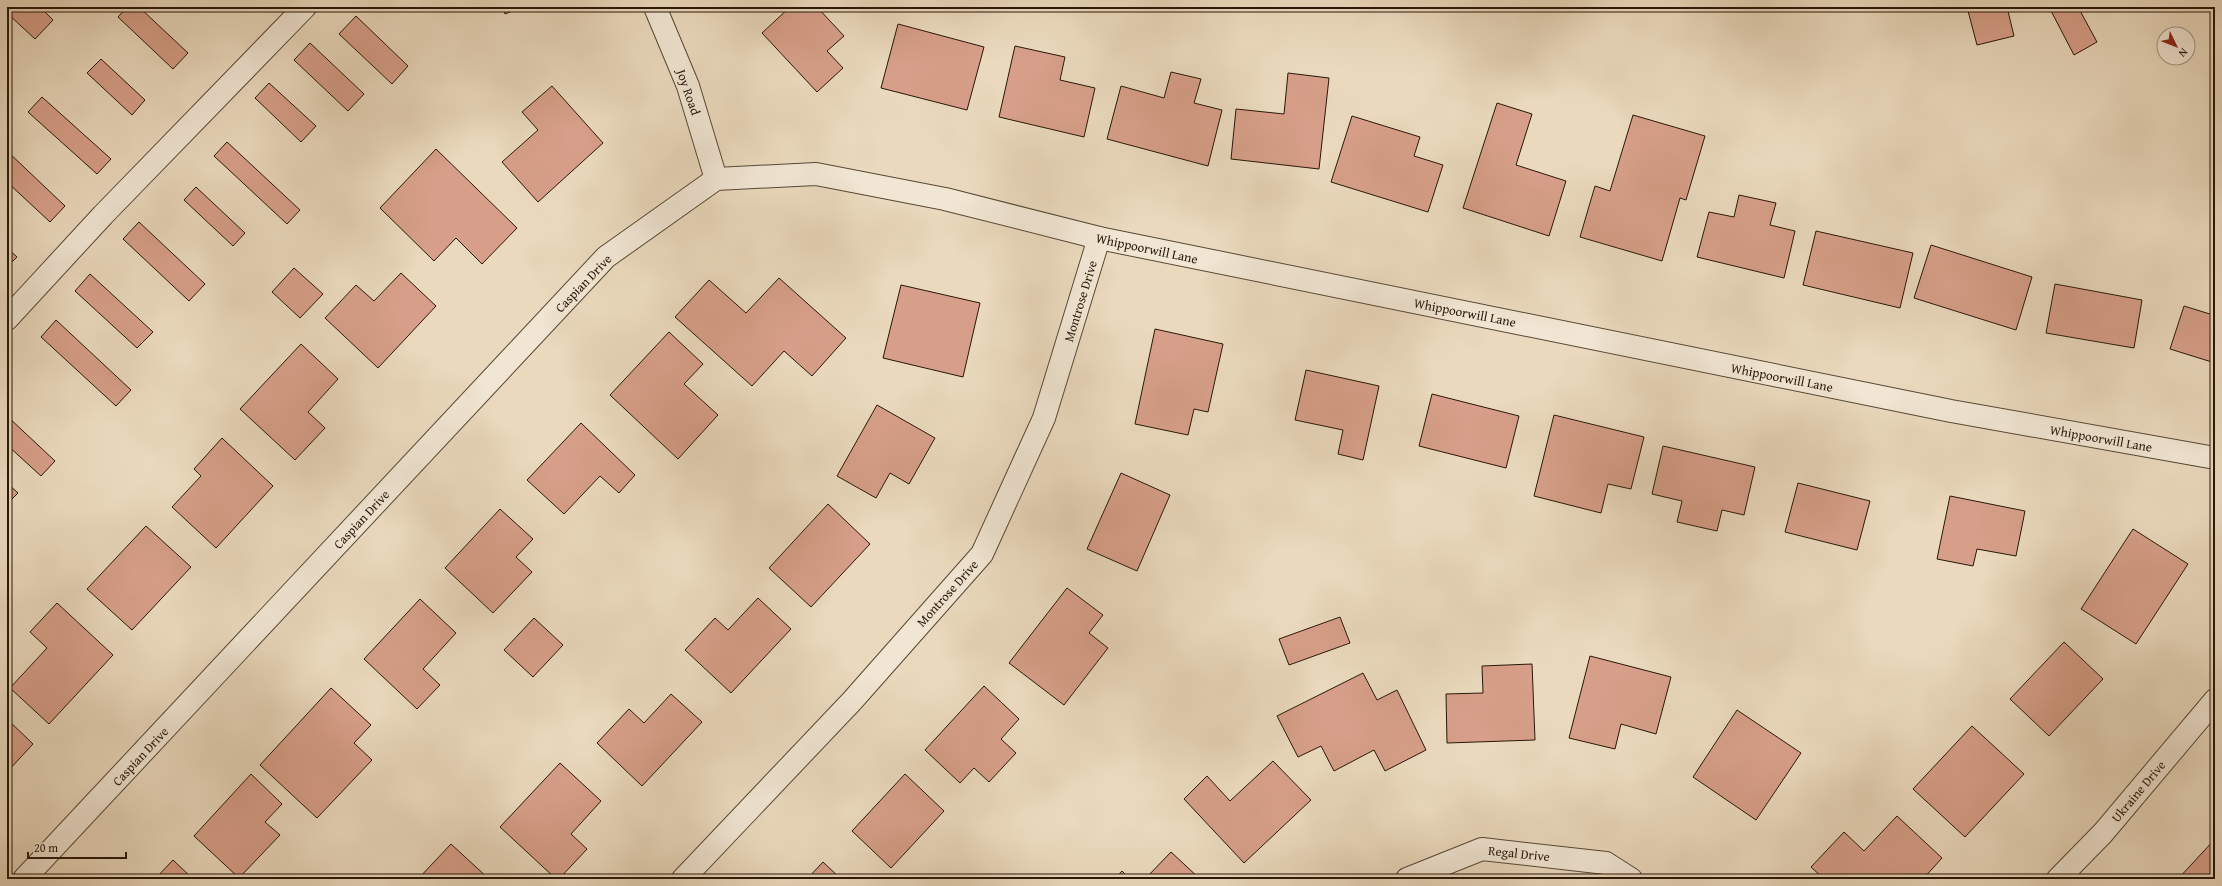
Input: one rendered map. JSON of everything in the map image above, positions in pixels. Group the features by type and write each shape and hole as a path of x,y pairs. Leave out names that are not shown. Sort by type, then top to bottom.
{"street":[{"path":"7,319 103,215 305,7"},
{"name":"Joy Road","path":"655,7 688,86 716,179"},
{"name":"Whippoorwill Lane","path":"716,179 816,174 945,199 1099,238 1951,411 2215,458"},
{"name":"Caspian Drive","path":"24,879 606,257 716,179"},
{"name":"Montrose Drive","path":"683,879 852,701 982,554 1044,418 1099,238"},
{"name":"Ukraine Drive","path":"2058,879 2103,833 2215,700"},
{"name":"Regal Drive","path":"1407,879 1482,849 1606,863 1631,879"}],"building":[{"path":"7,7 40,7 53,20 35,39 7,13"},
{"path":"127,7 139,7 188,53 173,69 118,17"},
{"path":"502,7 522,7 505,14"},
{"path":"790,7 817,7 844,36 827,51 843,68 817,92 762,33"},
{"path":"1967,7 2007,7 2014,36 1977,45"},
{"path":"2049,7 2078,7 2097,42 2074,55"},
{"path":"356,16 408,66 392,84 339,34"},
{"path":"898,24 984,47 967,110 881,88"},
{"path":"310,43 364,94 348,111 294,60"},
{"path":"1015,46 1065,57 1060,80 1095,88 1084,137 999,117"},
{"path":"101,59 145,100 132,115 87,73"},
{"path":"1171,72 1201,79 1194,103 1222,110 1208,166 1107,139 1121,86 1164,98"},
{"path":"1288,73 1329,78 1319,169 1231,159 1236,109 1284,114"},
{"path":"269,83 316,126 301,142 255,98"},
{"path":"552,86 603,143 538,202 502,162 538,130 522,112"},
{"path":"42,97 111,159 97,174 28,112"},
{"path":"1497,103 1532,114 1516,165 1566,181 1549,236 1463,208"},
{"path":"1633,115 1705,136 1686,200 1680,198 1662,261 1580,237 1595,186 1610,191"},
{"path":"1352,116 1420,137 1414,156 1443,165 1428,212 1331,182"},
{"path":"227,142 300,210 287,224 214,156"},
{"path":"436,149 517,228 482,264 456,238 434,261 380,208"},
{"path":"7,151 65,206 50,222 7,182"},
{"path":"196,187 245,233 233,246 184,200"},
{"path":"1739,195 1776,203 1770,225 1795,231 1784,278 1697,257 1709,212 1734,217"},
{"path":"139,222 205,284 189,301 123,239"},
{"path":"1816,231 1913,253 1900,308 1803,285"},
{"path":"1931,245 2032,277 2016,330 1914,298"},
{"path":"7,248 17,257 7,267"},
{"path":"294,268 323,294 300,318 272,292"},
{"path":"401,273 436,306 378,368 325,318 356,285 374,301"},
{"path":"90,274 153,332 137,348 75,291"},
{"path":"779,278 846,338 812,376 784,351 752,386 675,317 709,280 746,313"},
{"path":"2055,284 2142,300 2134,348 2046,333"},
{"path":"901,285 980,303 963,377 883,358"},
{"path":"2184,306 2213,315 2215,308 2215,363 2170,349"},
{"path":"56,320 131,390 116,406 41,337"},
{"path":"1155,329 1223,344 1208,412 1194,409 1188,435 1135,424"},
{"path":"669,332 703,364 684,384 718,415 678,459 610,395"},
{"path":"301,344 338,379 308,412 325,428 295,460 240,409"},
{"path":"1306,370 1379,386 1363,460 1338,454 1343,430 1295,420"},
{"path":"1432,394 1519,416 1506,468 1419,446"},
{"path":"877,405 935,438 909,484 890,473 876,498 837,476"},
{"path":"1554,415 1644,437 1631,489 1608,484 1601,513 1534,496"},
{"path":"7,416 55,461 41,476 7,445"},
{"path":"581,423 635,475 619,493 600,476 564,514 527,480"},
{"path":"222,438 273,486 216,548 172,507 201,476 194,469"},
{"path":"1663,446 1755,467 1744,515 1722,510 1717,531 1677,522 1682,501 1652,494"},
{"path":"1121,473 1170,495 1137,571 1087,549"},
{"path":"7,483 18,493 7,504"},
{"path":"1798,483 1870,501 1857,550 1785,532"},
{"path":"1950,496 2025,511 2016,556 1977,549 1973,566 1937,559"},
{"path":"828,504 870,544 811,607 769,568"},
{"path":"500,509 533,539 516,557 532,572 493,613 445,568"},
{"path":"146,526 191,567 132,630 87,589"},
{"path":"2133,529 2188,564 2136,644 2081,609"},
{"path":"1067,588 1103,615 1089,633 1108,648 1064,705 1009,663"},
{"path":"758,598 791,629 731,693 685,650 715,618 728,630"},
{"path":"420,599 456,633 423,669 440,685 417,709 364,659"},
{"path":"57,603 113,655 49,724 10,688 47,648 30,632"},
{"path":"1340,617 1350,643 1289,665 1279,639"},
{"path":"534,618 563,645 533,677 504,650"},
{"path":"2064,642 2103,679 2049,736 2010,699"},
{"path":"1590,656 1671,677 1656,734 1621,724 1615,749 1569,738"},
{"path":"1532,664 1535,740 1447,743 1446,694 1483,693 1482,666"},
{"path":"1363,673 1377,700 1397,690 1426,750 1385,771 1374,750 1334,771 1321,746 1298,757 1277,716"},
{"path":"984,686 1019,719 1001,739 1016,753 989,782 974,768 960,783 925,750"},
{"path":"331,688 371,725 354,743 372,760 317,818 260,765"},
{"path":"671,694 702,722 642,786 597,743 629,709 644,723"},
{"path":"1737,710 1801,753 1756,820 1693,777"},
{"path":"7,719 33,744 7,772"},
{"path":"1972,726 2024,774 1965,837 1913,789"},
{"path":"1273,761 1311,800 1244,863 1184,799 1207,776 1230,801"},
{"path":"560,763 601,801 571,834 587,849 559,879 556,879 500,827"},
{"path":"251,774 282,804 265,822 280,835 239,878 194,836"},
{"path":"905,774 944,811 891,868 852,831"},
{"path":"1897,816 1942,858 1923,879 1824,879 1811,867 1844,832 1864,851"},
{"path":"2215,839 2215,879 2178,879"},
{"path":"451,844 489,879 418,879"},
{"path":"1171,852 1200,879 1145,879"},
{"path":"173,860 193,879 155,879"},
{"path":"823,862 841,879 807,879"},
{"path":"1122,871 1130,879 1115,879"}]}
